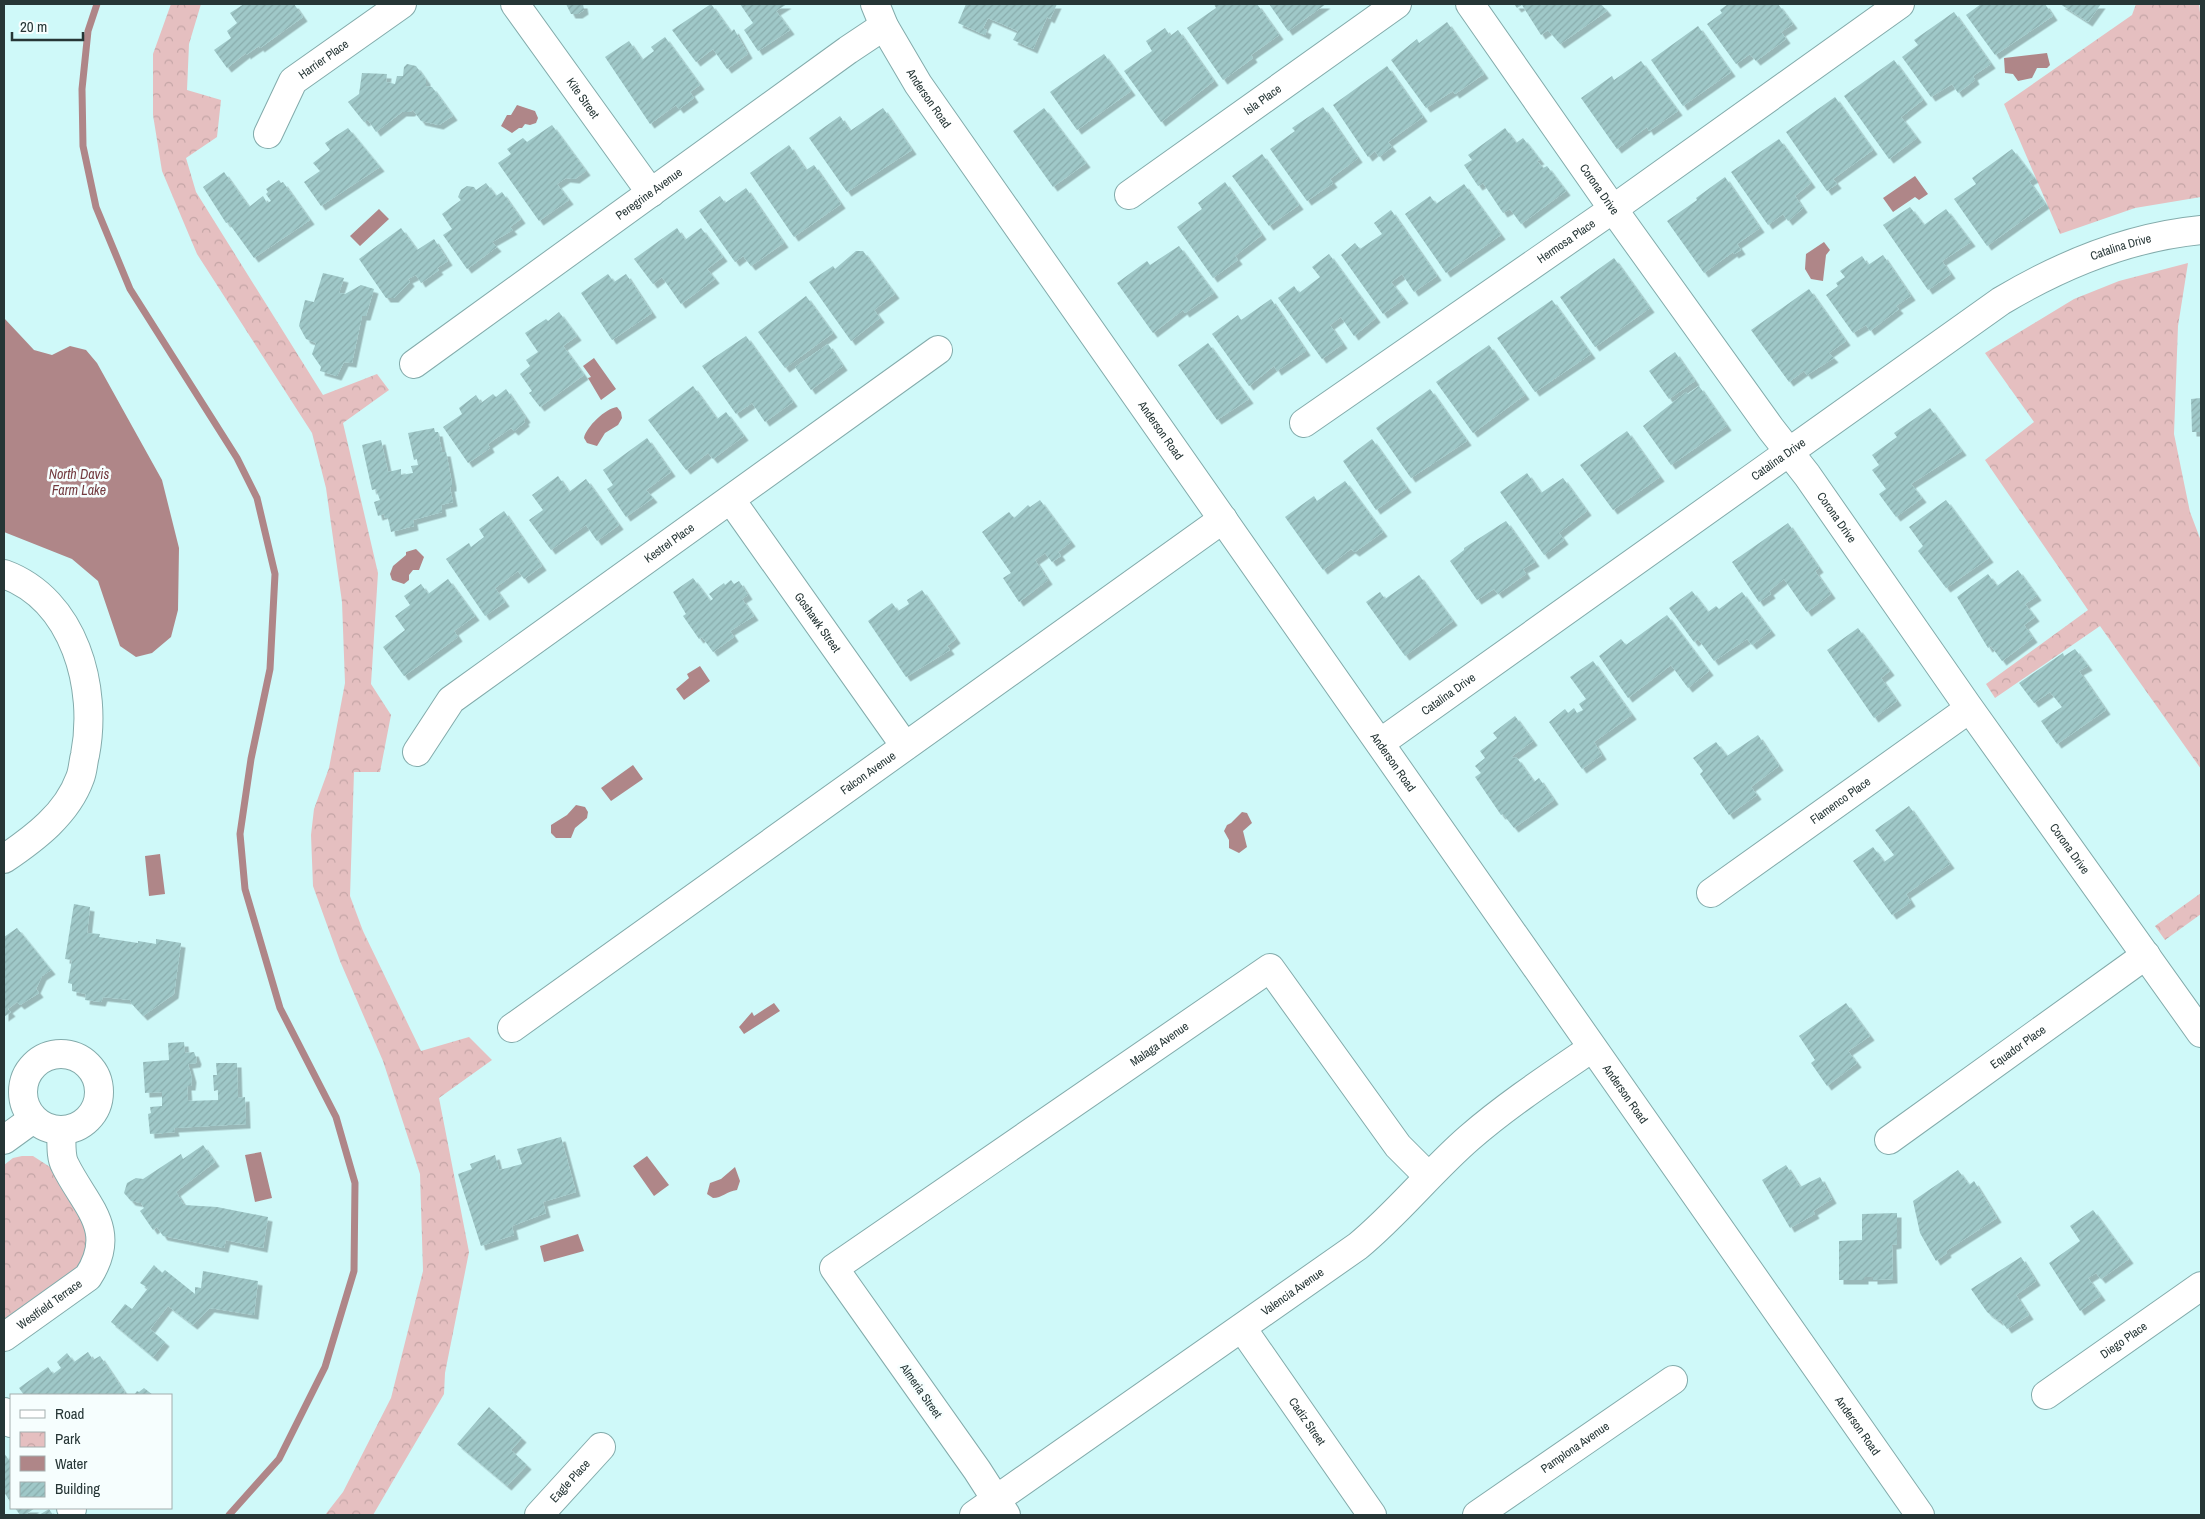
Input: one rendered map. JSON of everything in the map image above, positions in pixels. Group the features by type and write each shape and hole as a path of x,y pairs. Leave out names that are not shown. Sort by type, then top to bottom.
{"street":[{"name":"Harrier Place","path":"268,134 293,81 402,4"},
{"name":"Kite Street","path":"515,4 651,193"},
{"name":"Isla Place","path":"1129,195 1397,4"},
{"name":"Corona Drive","path":"1470,4 1613,209 1807,475 1969,709 2201,1033"},
{"name":"Hermosa Place","path":"1304,423 1613,209 1900,4"},
{"name":"Peregrine Avenue","path":"414,364 848,50 880,15"},
{"name":"Anderson Road","path":"880,15 918,84 1920,1515"},
{"name":"Catalina Drive","path":"1380,743 1971,322 2036,281 2087,258 2120,246 2201,230"},
{"name":"Kestrel Place","path":"417,752 451,700 938,350"},
{"name":"Goshawk Street","path":"731,500 905,746"},
{"name":"Falcon Avenue","path":"512,1028 1223,520"},
{"path":"4,574 38,593 60,617 78,654 88,691 89,734 80,778 61,812 30,841 4,859"},
{"name":"Flamenco Place","path":"1711,893 1969,709"},
{"name":"Equador Place","path":"1889,1140 2146,955"},
{"name":"Malaga Avenue","path":"834,1268 1270,968 1398,1146 1428,1176"},
{"name":"Valencia Avenue","path":"974,1515 1001,1507 1242,1328 1365,1240 1380,1228 1428,1176 1470,1137 1592,1048"},
{"path":"63,1054 76,1057 87,1064 95,1073 99,1085 99,1097 96,1109 89,1119 79,1126 61,1130 43,1126 33,1118 23,1096 24,1083 30,1071 39,1061 50,1056 63,1054"},
{"path":"4,1140 33,1118"},
{"name":"Westfield Terrace","path":"4,1337 88,1277 97,1263 100,1230 96,1214 64,1163 61,1130"},
{"name":"Almeria Street","path":"834,1268 1001,1507"},
{"name":"Diego Place","path":"2046,1395 2201,1286"},
{"name":"Cadiz Street","path":"1242,1328 1372,1515"},
{"name":"Pamplona Avenue","path":"1477,1515 1673,1380"},
{"name":"Eagle Place","path":"539,1515 601,1447"}],"green space":[{"path":"171,4 201,4 189,44 187,90 221,100 217,137 186,158 196,192 323,395 377,374 389,390 343,423 378,573 371,684 391,715 380,772 354,772 350,896 363,931 421,1051 469,1037 492,1060 439,1098 469,1252 445,1373 444,1394 373,1515 325,1515 343,1492 391,1398 423,1271 420,1174 383,1061 340,961 313,886 311,835 314,809 329,768 345,683 342,602 326,488 312,433 197,254 162,171 153,115 153,54"},
{"path":"2136,4 2199,4 2201,21 2201,197 2135,208 2060,234 2004,104 2132,15"},
{"path":"2188,263 2178,326 2174,434 2190,512 2201,541 2201,769 2100,626 1995,698 1986,684 2088,610 1985,460 2034,422 1985,353 2074,299 2119,281"},
{"path":"2201,893 2201,914 2165,940 2155,926"},
{"path":"33,1156 50,1167 85,1217 90,1243 78,1269 4,1323 4,1165 13,1158"}],"water":[{"path":"2047,53 2050,65 2047,68 2037,68 2032,78 2018,81 2013,74 2005,73 2004,58"},
{"path":"517,105 535,111 538,118 536,123 525,124 522,128 512,133 501,126 507,115 511,115"},
{"path":"1915,176 1928,194 1919,200 1915,197 1893,212 1883,198"},
{"path":"379,209 389,219 360,246 350,236"},
{"path":"1824,242 1830,250 1826,255 1823,281 1811,279 1805,269 1806,254"},
{"name":"North Davis Farm Lake","path":"4,318 34,350 52,355 70,346 86,350 97,363 162,480 179,548 178,610 171,637 152,653 136,657 120,646 98,581 72,559 4,532"},
{"path":"594,358 616,389 601,400 588,378 591,377 583,366"},
{"path":"617,407 621,412 622,418 618,425 605,433 597,446 587,443 584,438 592,424 602,414"},
{"path":"416,549 424,557 419,570 413,570 409,575 409,580 404,584 392,580 390,574 393,566 406,555 406,552"},
{"path":"700,666 710,681 684,700 676,689 689,678 687,674"},
{"path":"633,765 643,779 611,801 601,788"},
{"path":"576,805 585,807 588,812 587,818 575,828 571,838 556,838 551,833 551,825 567,815"},
{"path":"1242,812 1247,813 1252,823 1243,831 1247,847 1239,853 1229,848 1229,840 1224,831 1227,825"},
{"path":"160,854 165,894 149,896 145,856"},
{"path":"774,1003 780,1011 744,1034 739,1027 752,1012 754,1016"},
{"path":"261,1152 272,1198 255,1202 245,1155"},
{"path":"647,1156 669,1185 654,1196 633,1166"},
{"path":"735,1167 740,1181 737,1190 716,1198 707,1194 710,1183 721,1179"},
{"path":"578,1234 584,1251 544,1262 540,1246"}],"building":[{"path":"244,4 294,4 303,17 260,48 259,46 246,55 246,53 227,68 214,50 231,38 227,31 237,23 230,13"},
{"path":"566,4 583,4 584,10 578,14 571,14"},
{"path":"711,4 731,32 734,29 748,54 727,69 713,49 696,62 672,30"},
{"path":"740,4 787,4 776,11 790,30 758,51 744,30 753,23"},
{"path":"966,4 1057,4 1050,19 1047,17 1033,49 1013,40 1018,31 988,18 983,28 987,30 985,35 958,23"},
{"path":"1214,4 1257,4 1279,35 1251,55 1253,58 1223,80 1187,28 1216,8"},
{"path":"1269,4 1326,4 1288,31"},
{"path":"1514,4 1601,4 1607,11 1560,44 1548,30 1541,35 1522,5 1517,8"},
{"path":"1728,4 1778,4 1793,24 1781,32 1786,39 1756,61 1750,54 1736,64 1707,24 1722,13 1720,10"},
{"path":"1981,4 2045,4 2053,16 1995,55 1966,15"},
{"path":"2060,4 2101,4 2088,22"},
{"path":"1954,12 1991,64 1973,76 1975,80 1958,93 1952,84 1931,97 1902,57 1918,45 1914,40"},
{"path":"1447,22 1484,74 1455,94 1453,91 1426,108 1391,60 1417,39 1419,43"},
{"path":"1698,26 1731,72 1683,106 1651,60"},
{"path":"1165,28 1170,36 1178,30 1214,81 1161,122 1124,71 1152,51 1146,41"},
{"path":"665,37 700,85 690,92 694,98 679,109 676,105 650,124 605,57 629,41 642,60 654,51 651,47"},
{"path":"1104,54 1131,91 1077,130 1050,92"},
{"path":"1894,60 1923,100 1901,117 1917,138 1889,159 1844,96"},
{"path":"1641,61 1678,111 1649,131 1647,127 1617,149 1581,98 1612,76 1614,80"},
{"path":"407,64 416,66 426,80 426,86 432,87 453,116 439,125 421,121 413,110 402,112 376,132 368,120 364,122 348,102 359,94 362,73 387,74 386,82 395,84 397,76 403,76 404,67"},
{"path":"1387,66 1423,117 1388,142 1392,147 1379,157 1375,151 1368,157 1333,105"},
{"path":"1835,97 1873,150 1833,179 1837,184 1827,191 1786,132"},
{"path":"1323,107 1358,158 1330,179 1333,183 1307,201 1270,149 1295,131 1292,128"},
{"path":"883,108 912,150 847,192 809,138 840,116 850,131"},
{"path":"1044,108 1086,163 1053,187 1013,131"},
{"path":"552,125 586,171 575,179 566,178 557,184 569,200 539,221 498,163 511,154 507,149 523,138 527,142"},
{"path":"348,128 380,167 321,206 304,182 320,171 313,163 330,150 325,143"},
{"path":"1505,128 1516,143 1523,138 1540,160 1537,161 1543,168 1547,166 1566,191 1521,224 1510,209 1503,213 1483,183 1478,186 1464,165 1472,160 1468,155"},
{"path":"1779,139 1811,183 1795,196 1803,208 1788,221 1783,214 1768,225 1731,172"},
{"path":"789,145 806,170 814,165 841,204 794,237 750,173"},
{"path":"2012,149 2034,178 2029,181 2045,204 1987,246 1954,199 1976,184 1972,178"},
{"path":"1262,154 1299,205 1269,226 1232,176"},
{"path":"224,172 249,207 263,196 267,203 271,201 266,194 268,192 266,189 279,180 281,183 283,182 310,220 254,258 228,222 226,223 203,187"},
{"path":"1725,177 1760,228 1737,244 1741,250 1734,254 1733,252 1704,273 1667,221"},
{"path":"1225,182 1262,235 1235,256 1238,260 1213,278 1177,227 1202,209 1198,203"},
{"path":"486,183 496,196 502,192 521,219 510,227 513,230 492,242 497,247 467,269 443,235 452,229 442,214 461,200 458,197 461,190 467,186 474,187 476,190"},
{"path":"1464,184 1501,235 1446,273 1405,214 1430,196 1436,204"},
{"path":"746,188 784,243 751,266 743,256 735,262 699,211 720,196 725,203"},
{"path":"1910,207 1924,225 1946,209 1971,242 1942,261 1951,274 1928,290 1883,225"},
{"path":"1391,210 1437,276 1414,292 1402,274 1391,282 1404,299 1383,314 1341,255 1355,243 1360,249 1382,234 1374,223"},
{"path":"401,228 417,250 434,239 448,261 437,268 439,270 421,283 416,275 408,279 410,282 394,298 386,298 359,259"},
{"path":"677,228 685,240 701,228 723,257 707,269 715,279 681,304 662,277 653,284 634,259"},
{"path":"1179,246 1214,293 1185,313 1183,310 1153,333 1117,283 1147,261 1150,265"},
{"path":"856,251 863,251 895,294 874,310 880,318 851,341 809,282 833,266 835,269"},
{"path":"1329,254 1376,318 1354,336 1341,317 1330,325 1343,344 1322,359 1278,298 1294,286 1299,293 1320,277 1312,267"},
{"path":"1883,255 1911,296 1896,306 1899,309 1870,331 1866,325 1853,333 1826,295 1838,286 1836,283 1845,277 1840,271 1862,256 1868,265"},
{"path":"1614,258 1650,308 1595,347 1560,297"},
{"path":"323,273 344,278 339,293 345,294 361,285 374,289 366,316 362,316 352,363 344,362 337,376 320,371 321,367 312,354 316,343 306,339 299,326 305,300 314,302"},
{"path":"608,274 614,282 626,274 652,313 612,340 581,293"},
{"path":"1809,289 1846,341 1829,353 1834,358 1807,375 1804,371 1789,382 1751,330"},
{"path":"806,296 833,333 785,368 758,332"},
{"path":"1271,299 1306,351 1277,371 1274,366 1249,386 1212,334 1238,315 1241,320"},
{"path":"1552,300 1591,354 1535,392 1497,338"},
{"path":"559,312 577,336 563,346 584,375 540,407 529,393 532,391 520,374 530,366 526,360 538,352 525,333 546,319 548,321"},
{"path":"746,336 793,402 765,422 752,403 736,414 702,366"},
{"path":"1208,343 1249,399 1217,420 1178,365"},
{"path":"828,344 843,366 811,390 795,367"},
{"path":"1489,345 1525,395 1473,433 1436,382"},
{"path":"1675,352 1695,381 1669,399 1649,371"},
{"path":"693,386 717,419 726,412 744,436 713,459 708,453 686,470 648,420"},
{"path":"1699,386 1727,426 1671,465 1643,426 1686,392 1688,394"},
{"path":"506,389 526,418 525,422 514,431 511,428 488,444 490,448 468,463 443,427 462,414 459,408 476,395 481,403 493,394 496,397"},
{"path":"1430,389 1467,441 1411,478 1376,428"},
{"path":"2201,398 2201,432 2192,432 2191,399"},
{"path":"1930,408 1962,451 1911,484 1922,498 1896,517 1879,494 1886,489 1872,470 1879,465 1872,455 1897,437 1894,433"},
{"path":"434,428 435,432 438,432 442,452 446,452 452,483 452,487 450,487 453,502 441,505 442,512 413,520 414,526 391,532 388,518 385,518 384,514 378,516 374,502 380,500 376,489 372,490 362,445 381,440 388,472 401,469 401,475 413,473 411,466 418,465 417,459 414,460 408,433"},
{"path":"1627,431 1660,477 1613,510 1580,465"},
{"path":"647,438 671,472 646,490 653,498 626,517 607,489 613,485 603,470"},
{"path":"1372,439 1407,488 1376,510 1343,461"},
{"path":"1527,473 1541,493 1563,478 1587,511 1559,533 1564,540 1544,555 1500,492"},
{"path":"558,476 569,492 586,479 619,525 597,541 586,525 551,550 529,520 543,510 532,495"},
{"path":"1345,481 1383,532 1355,552 1351,549 1323,570 1285,517 1314,496 1317,501"},
{"path":"1040,500 1071,542 1058,552 1061,556 1052,562 1045,553 1035,560 1048,580 1019,602 1003,578 1011,573 982,532 1009,512 1014,518 1028,505 1030,507"},
{"path":"1946,500 1989,558 1946,588 1918,551 1923,546 1909,527"},
{"path":"504,511 542,566 524,579 518,571 495,588 505,602 485,616 446,559 469,543 471,547 484,537 479,529"},
{"path":"1506,521 1535,562 1523,569 1526,574 1498,594 1494,589 1477,600 1450,561 1464,548"},
{"path":"1788,523 1819,568 1815,571 1831,594 1807,612 1784,579 1769,591 1771,594 1759,602 1732,562"},
{"path":"2018,570 2037,596 2025,604 2035,617 2024,625 2033,638 2002,661 1991,646 1988,648 1957,597 1988,574 1997,586"},
{"path":"1419,575 1453,621 1405,656 1366,602 1380,592 1385,599"},
{"path":"693,578 710,601 713,599 709,594 724,583 725,585 731,580 734,584 739,581 748,595 742,599 754,616 730,631 734,637 713,652 702,637 699,639 683,616 686,614 673,592"},
{"path":"448,579 475,616 454,631 458,637 404,676 383,647 405,630 395,616 410,605 404,596 421,584 428,594"},
{"path":"922,590 956,639 947,646 950,650 906,677 868,621 892,603 898,611 909,604 907,600"},
{"path":"1692,591 1708,612 1716,606 1719,609 1742,592 1771,631 1752,645 1747,639 1714,661 1698,639 1694,642 1669,608"},
{"path":"1667,615 1709,671 1688,688 1671,665 1628,698 1599,656 1621,639 1626,645"},
{"path":"1858,628 1890,671 1881,678 1897,701 1874,718 1827,650"},
{"path":"2075,649 2088,666 2079,671 2106,710 2057,744 2041,721 2062,707 2050,692 2034,703 2019,683 2063,653 2064,656"},
{"path":"1593,661 1632,715 1594,742 1602,755 1582,769 1549,722 1565,709 1568,713 1574,708 1577,713 1583,710 1579,704 1586,699 1570,677"},
{"path":"1515,716 1533,741 1511,757 1517,758 1534,782 1539,778 1554,800 1514,828 1503,814 1501,815 1475,777 1481,773 1475,766 1485,758 1480,751 1497,738 1493,733"},
{"path":"1758,735 1779,766 1751,787 1757,795 1729,815 1700,774 1703,771 1693,758 1716,742 1727,756"},
{"path":"1909,806 1950,864 1906,894 1911,902 1892,915 1853,861 1873,847 1884,862 1894,855 1875,830"},
{"path":"74,904 90,907 87,933 100,934 99,937 138,943 138,941 156,944 156,939 181,943 174,994 143,1016 130,1002 131,1000 103,997 101,1002 85,1000 86,994 72,991 72,984 68,983 72,960 65,959"},
{"path":"17,928 51,970 42,976 36,989 39,993 20,1005 17,1002 8,1009 11,1012 4,1017 4,937"},
{"path":"1846,1003 1870,1036 1848,1051 1857,1063 1827,1086 1811,1063 1815,1060 1799,1036"},
{"path":"184,1042 185,1053 194,1052 197,1060 196,1063 188,1064 192,1078 191,1086 187,1086 188,1101 218,1100 218,1090 214,1091 213,1075 217,1075 216,1063 237,1063 238,1098 245,1097 246,1124 174,1128 175,1132 150,1134 148,1114 151,1113 150,1107 162,1106 162,1092 145,1093 143,1062 169,1060 168,1043"},
{"path":"561,1137 576,1192 543,1202 546,1213 512,1226 514,1235 481,1246 458,1174 472,1169 470,1164 495,1155 499,1170 522,1164 517,1149"},
{"path":"203,1145 215,1162 176,1192 184,1205 217,1207 268,1217 263,1248 226,1240 224,1248 163,1236 157,1227 153,1230 140,1211 144,1208 141,1203 131,1201 124,1193 127,1183 136,1178 143,1179 181,1154 183,1159"},
{"path":"1786,1165 1800,1187 1820,1177 1832,1199 1813,1211 1815,1214 1790,1228 1762,1180"},
{"path":"1958,1170 1969,1185 1974,1181 1997,1218 1946,1251 1947,1253 1936,1261 1920,1233 1913,1201"},
{"path":"2093,1210 2129,1259 2101,1279 2096,1273 2088,1278 2101,1296 2080,1311 2049,1263 2080,1241 2070,1226"},
{"path":"1897,1213 1897,1244 1892,1245 1893,1279 1873,1280 1873,1277 1864,1277 1864,1280 1839,1280 1839,1241 1862,1240 1862,1214"},
{"path":"2021,1257 2036,1281 2016,1295 2029,1315 2007,1329 2000,1319 1999,1321 1987,1312 1971,1289"},
{"path":"154,1265 162,1273 165,1270 195,1294 195,1287 201,1288 203,1271 258,1281 254,1315 210,1308 193,1325 168,1306 150,1329 165,1342 153,1357 111,1322 125,1304 132,1309 148,1288 140,1283"},
{"path":"88,1352 93,1360 100,1356 125,1393 23,1394 19,1388 48,1367 53,1374 61,1368 57,1362 67,1353 74,1362"},
{"path":"144,1388 152,1394 135,1394 137,1391 139,1392"},
{"path":"489,1407 522,1438 511,1450 527,1465 507,1486 457,1444"},
{"path":"4,1453 10,1462 10,1501 4,1492"},
{"path":"16,1509 34,1509 25,1515 20,1515"},
{"path":"49,1509 53,1515 39,1515"}],"waterway":[{"path":"97,4 88,31 82,89 83,146 96,207 130,289 237,458 257,498 275,574 270,669 251,759 240,834 245,889 280,1008 336,1117 355,1183 354,1271 325,1367 279,1459 229,1515"}]}
